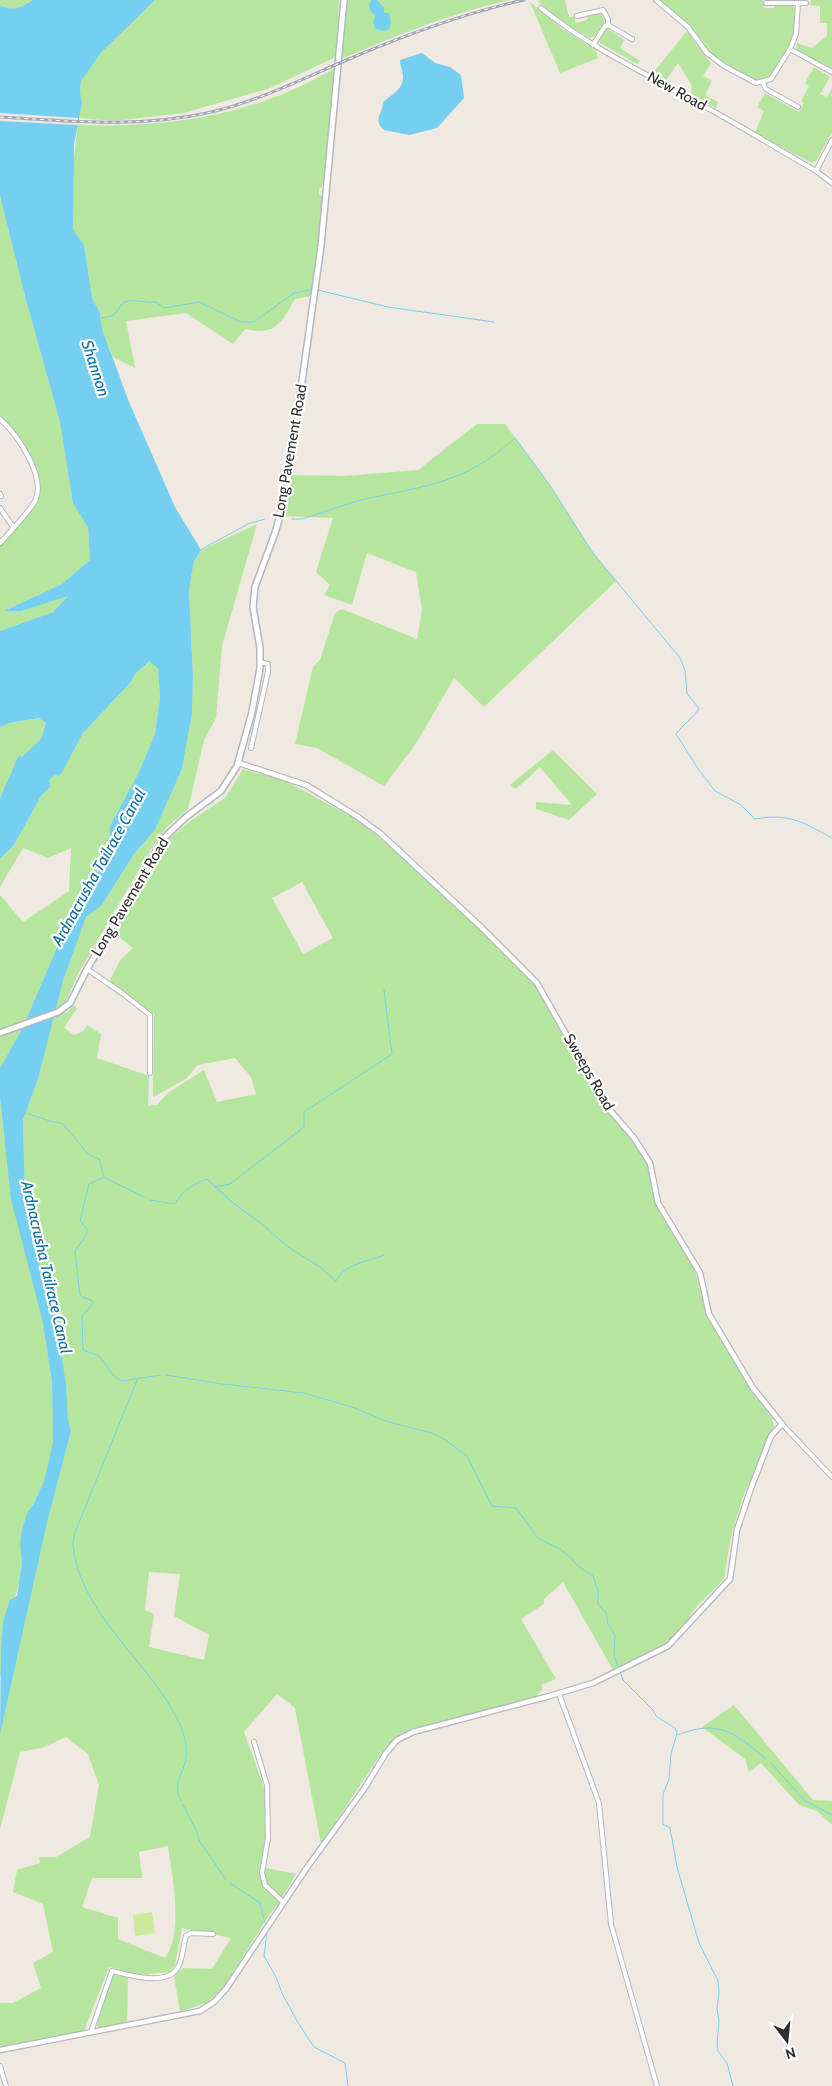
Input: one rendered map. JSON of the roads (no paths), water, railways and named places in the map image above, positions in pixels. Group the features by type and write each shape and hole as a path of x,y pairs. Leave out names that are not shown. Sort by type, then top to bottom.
{"main road":[{"name":"Long Pavement Road","path":"2,1032 66,1008 73,1001 87,969 164,838 180,822 221,791 239,763 257,687 260,662 260,648 253,606 255,587 275,533 286,496 321,246 344,0"}],"street":[{"path":"656,0 688,27 707,53 756,83 763,83 771,79 790,49 797,32 798,3"},
{"path":"766,3 806,3"},
{"name":"New Road","path":"541,8 566,28 593,45 690,98 816,171 832,183"},
{"path":"577,16 603,10 608,19 608,25"},
{"path":"593,45 605,26 608,25"},
{"path":"608,25 632,39"},
{"path":"790,49 832,72"},
{"path":"763,83 766,90 798,107"},
{"path":"816,171 832,140"},
{"path":"0,419 16,436 28,454 38,491 36,500 0,543"},
{"path":"0,508 14,527"},
{"path":"251,748 268,672 268,664 260,662"},
{"name":"Sweeps Road","path":"239,763 306,785 373,828 480,926 538,983 604,1102 634,1138 650,1162 658,1203 700,1273 709,1314 753,1388 782,1424 832,1477"},
{"path":"87,969 150,1015 150,1073"},
{"path":"0,2050 200,2011 214,2002 226,1989 283,1902 364,1789 386,1753 397,1740 413,1732 594,1683 668,1646 730,1579 737,1530 757,1471 772,1436 782,1424"},
{"path":"559,1694 599,1803 610,1924 657,2086"},
{"path":"254,1742 267,1785 268,1838 262,1873 265,1885 283,1902"},
{"path":"91,2032 112,1971 139,1978 173,1974 178,1967 186,1936 191,1933 213,1934"},
{"path":"0,2066 6,2086"}],"water":[{"name":"Shannon","path":"33,0 155,0 100,54 81,81 82,103 74,145 73,229 84,245 92,298 100,313 102,329 129,402 175,507 201,550 194,561 189,590 193,677 192,713 182,769 155,830 134,854 102,905 86,917 63,981 38,1079 23,1120 25,1196 31,1232 41,1267 55,1284 58,1305 56,1321 66,1383 68,1419 71,1431 47,1523 0,1735 3,1622 10,1600 17,1596 22,1563 20,1545 22,1529 28,1511 33,1505 44,1481 53,1442 52,1382 42,1319 11,1199 0,1098 0,1068 22,1029 77,901 109,856 110,826 138,774 155,734 160,698 158,669 150,661 136,673 130,683 83,733 63,771 59,776 54,775 49,781 51,786 41,796 14,845 0,859 0,798 19,755 22,757 41,739 46,723 39,718 10,723 0,727 0,631 53,612 68,596 22,611 4,611 62,584 90,560 88,527 73,504 60,422 26,300 0,196 0,5 17,8"},
{"path":"371,0 377,0 384,7 384,13 389,13 391,22 389,29 383,31 375,29 373,22 375,16 370,10 369,4"},
{"path":"422,53 435,63 450,67 461,75 464,98 437,128 409,135 384,130 378,119 383,102 396,92 401,85 403,75 400,60"}],"waterway":[{"path":"102,318 112,316 123,303 129,301 156,302 164,308 199,302 241,322 254,322 294,293 311,290"},
{"path":"318,290 388,307 494,322"},
{"path":"292,519 302,519 357,501 444,481 479,465 515,438 549,484 593,553 680,658 685,670 687,694 699,708 676,734 715,791 741,805 755,819 767,817 787,818 804,823 832,838"},
{"path":"200,550 248,524 265,519"},
{"path":"215,1187 230,1184 304,1127 304,1112 392,1054 384,990"},
{"path":"26,1113 53,1122"},
{"path":"55,1122 63,1124 88,1154 99,1159 104,1177"},
{"name":"Ardnacrusha Tailrace Canal","path":"104,1177 89,1184 80,1221 87,1229 87,1234 75,1251 80,1295 91,1300 93,1303 82,1317 83,1350 99,1356 114,1376 122,1381 160,1375"},
{"path":"105,1178 144,1197"},
{"path":"150,1200 175,1204 189,1188 207,1179 233,1203 262,1224 288,1247 320,1267 336,1281 345,1270 384,1255"},
{"path":"166,1375 223,1384 304,1393 355,1408 385,1421 432,1433 444,1439 467,1456 492,1506 516,1508 538,1538 561,1550 578,1566 593,1576 598,1591 598,1605 606,1612 608,1624 615,1635 614,1655 618,1667"},
{"path":"138,1378 78,1525 73,1547 78,1570 87,1592 114,1633 160,1691 181,1727 186,1752 185,1764 178,1784 181,1801"},
{"path":"621,1674 623,1680 652,1709 657,1717 675,1728 677,1733 671,1754 669,1779 663,1794 663,1824 670,1828 677,1867 699,1943 718,1981 717,2009 719,2020 717,2045 718,2051 727,2063 733,2086"},
{"path":"678,1735 705,1728 726,1731 745,1742 766,1759"},
{"path":"771,1763 804,1800 832,1815"},
{"path":"183,1805 197,1832 199,1840 226,1880"},
{"path":"230,1883 260,1903 265,1923"},
{"path":"267,1932 264,1956 276,1977 282,1993 314,2047 345,2063 348,2086"}],"railway":[{"path":"0,117 129,122 155,121 207,113 244,103 435,25 479,11 524,0"}]}
